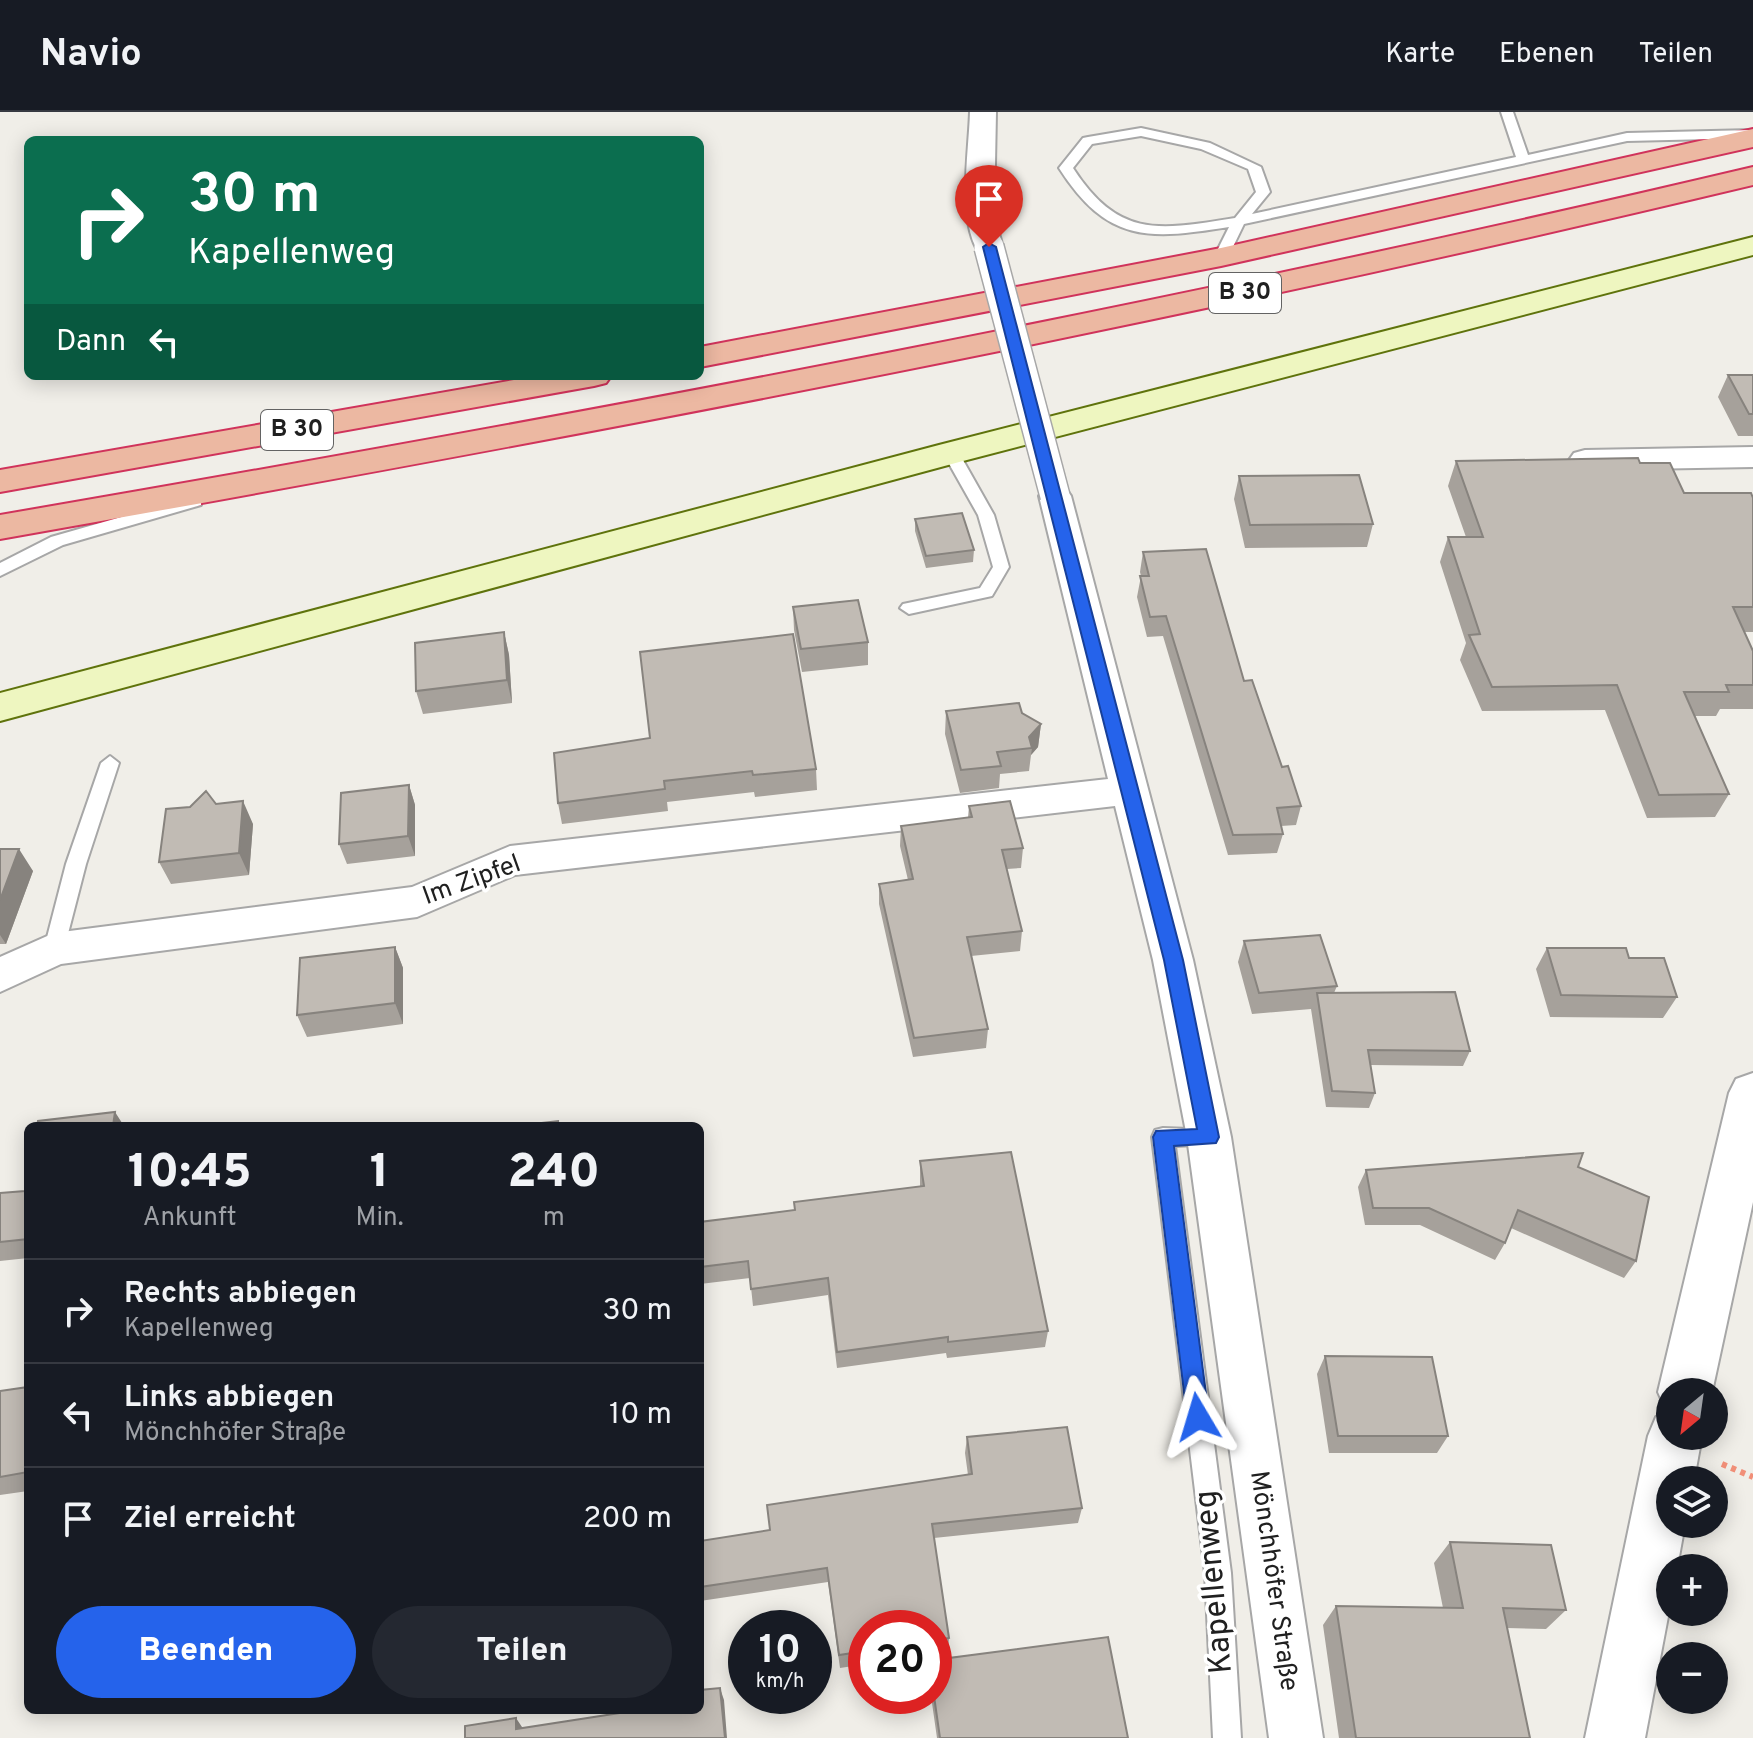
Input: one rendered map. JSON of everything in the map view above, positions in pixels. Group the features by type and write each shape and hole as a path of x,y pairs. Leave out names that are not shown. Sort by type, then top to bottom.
{"highway":[{"name":"B 30","path":"704,356 1221,257 1753,136"},
{"name":"B 30","path":"0,527 262,482 1046,335 1513,235 1753,176"},
{"name":"B 30","path":"0,481 571,380"}],"main road":[{"path":"0,707 951,453 1753,246"}],"street":[{"name":"Mönchhöfer Straße","path":"983,112 980,216 1131,790 1173,960 1209,1137 1296,1738"},
{"path":"1563,460 1753,457"},
{"name":"Im Zipfel","path":"0,976 54,949 417,902 510,861 1131,790"},
{"path":"1688,1378 1753,1093"},
{"path":"1615,1738 1672,1450"}],"lane":[{"path":"1507,112 1523,159"},
{"path":"1221,257 1239,221 1263,192 1254,167 1205,146 1141,132 1088,141 1066,168 1080,194 1105,218 1162,233 1239,221 1627,137 1753,136"},
{"path":"909,608 986,592 1001,567 986,515 951,453"},
{"path":"0,570 57,541 262,482"},
{"path":"54,949 76,864 110,763"},
{"name":"Kapellenweg","path":"1209,1137 1163,1137 1218,1573 1227,1738"}],"path":[{"path":"1743,1473 1753,1477"}],"building":[{"path":"1728,375 1753,375 1753,414 1749,414"},
{"path":"1638,458 1640,463 1670,463 1684,493 1751,493 1753,498 1753,607 1733,607 1753,651 1753,685 1726,685 1729,692 1684,692 1729,794 1659,795 1617,685 1492,687 1469,635 1480,634 1448,537 1483,537 1456,461"},
{"path":"1359,475 1373,524 1250,525 1239,476"},
{"path":"962,513 974,550 926,556 915,519"},
{"path":"1206,549 1244,681 1252,680 1282,767 1288,766 1301,806 1277,808 1283,834 1233,835 1166,616 1150,617 1140,576 1149,576 1143,552"},
{"path":"858,600 868,642 801,649 793,607"},
{"path":"504,632 507,680 416,691 415,643"},
{"path":"793,634 816,769 753,775 752,771 664,781 665,789 558,803 554,753 650,738 640,652"},
{"path":"1019,703 1022,713 1041,724 1029,737 1032,748 997,752 1001,766 961,770 946,711"},
{"path":"409,785 408,836 339,844 341,793"},
{"path":"206,791 216,804 243,801 239,853 159,862 166,809 190,807"},
{"path":"1010,801 1023,848 1002,850 1022,931 967,937 988,1029 914,1038 879,884 913,879 901,826 972,817 969,806"},
{"path":"0,849 19,849 0,900"},
{"path":"1320,935 1337,986 1259,993 1244,941"},
{"path":"395,947 395,1003 297,1015 300,958"},
{"path":"1547,948 1626,948 1629,958 1664,958 1677,997 1561,995"},
{"path":"1455,992 1470,1051 1368,1050 1375,1093 1332,1091 1317,993"},
{"path":"115,1112 114,1122 38,1121"},
{"path":"1011,1152 1048,1331 948,1342 948,1337 837,1352 828,1278 751,1289 748,1261 704,1266 704,1221 795,1210 794,1202 924,1186 920,1161"},
{"path":"1583,1153 1578,1167 1649,1197 1636,1261 1518,1210 1505,1243 1429,1208 1373,1208 1366,1170"},
{"path":"24,1191 24,1239 0,1242 0,1193"},
{"path":"1325,1356 1432,1357 1448,1436 1338,1436"},
{"path":"24,1388 24,1473 0,1477 0,1391"},
{"path":"1067,1427 1082,1508 932,1524 945,1610 848,1610 848,1654 839,1655 827,1568 704,1586 704,1540 770,1530 767,1505 972,1474 967,1437"},
{"path":"1450,1542 1551,1545 1566,1610 1503,1608 1530,1738 1356,1738 1336,1606 1463,1608"},
{"path":"1108,1637 1128,1738 940,1738 937,1714 952,1714 952,1658"},
{"path":"720,1688 725,1738 465,1738 465,1726 516,1718 516,1729 613,1714 704,1714 704,1690"}],"route":[{"path":"989,247 1173,960 1209,1137 1163,1137 1198,1417"}]}
